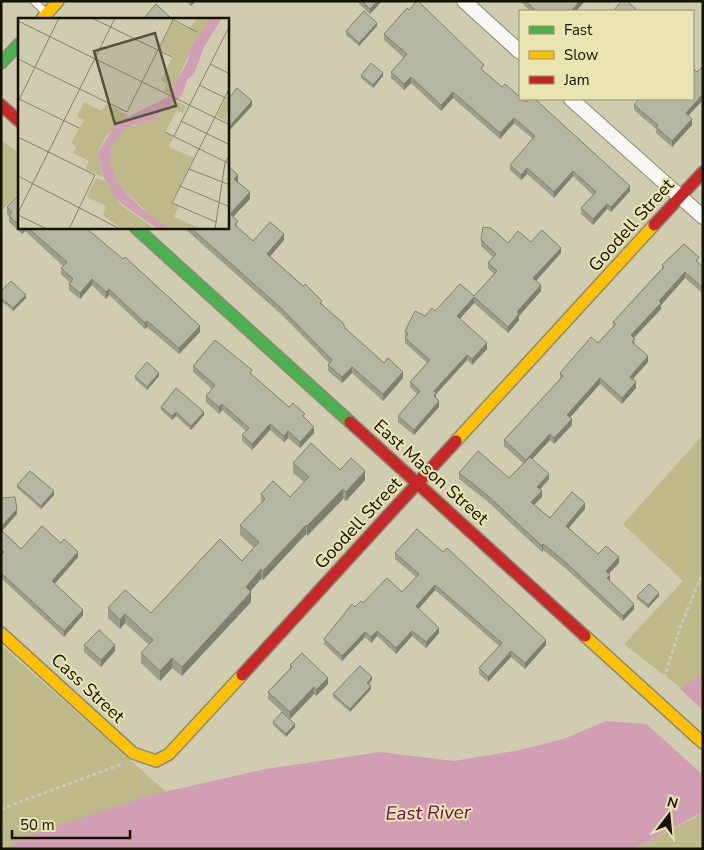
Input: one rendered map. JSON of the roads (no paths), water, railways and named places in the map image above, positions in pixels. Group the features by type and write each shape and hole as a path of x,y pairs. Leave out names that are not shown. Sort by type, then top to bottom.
{"street":[{"path":"44,16 58,1"},
{"path":"464,1 519,51"},
{"path":"1,63 18,45"},
{"path":"572,100 703,218"},
{"path":"1,105 18,120"},
{"name":"Goodell Street","path":"156,761 169,754 703,172"},
{"name":"East Mason Street","path":"137,229 703,743"},
{"name":"Cass Street","path":"1,633 133,753 156,761"}],"lane":[{"path":"34,1 44,16"}],"water":[{"name":"East River","path":"703,673 703,812 633,849 7,849 26,836 151,795 266,769 380,752 454,761 520,750 566,738 606,721 647,724 659,703"}]}
